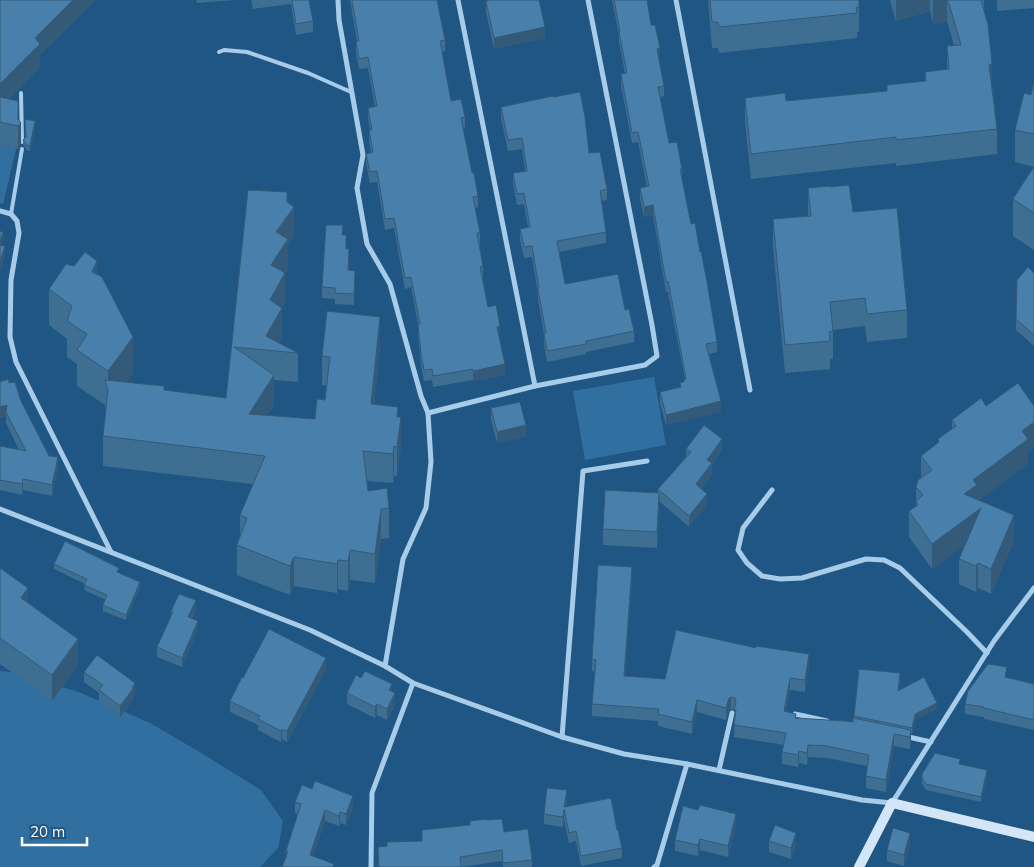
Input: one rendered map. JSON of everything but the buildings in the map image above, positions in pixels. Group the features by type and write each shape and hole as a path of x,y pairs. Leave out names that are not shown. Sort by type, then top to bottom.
{"street":[{"path":"338,0 339,20 363,155 357,188 367,244 390,284 421,396 428,413 431,462 426,508 403,559 384,666"},
{"path":"458,0 535,386"},
{"path":"428,413 535,386 645,365 657,356 588,0"},
{"path":"676,0 750,390"},
{"path":"0,211 11,214 18,221 19,233 11,280 10,308 10,337 16,362 110,552"},
{"path":"562,737 584,471 647,461"},
{"path":"772,490 743,528 738,550 747,563 762,576 780,579 802,578 866,559 884,560 900,568 987,653"},
{"path":"0,509 310,630 384,666 413,683 562,737 624,754 719,770 862,800 892,803 1034,837"},
{"path":"860,867 892,803 994,641 1034,588"},
{"path":"371,867 372,793 413,683"},
{"path":"719,770 732,713"},
{"path":"795,714 834,722"},
{"path":"902,736 931,742"},
{"path":"654,867 657,865 687,764"}],"lane":[{"path":"219,52 224,50 247,52 308,73 351,92"},
{"path":"21,93 22,142"},
{"path":"11,214 22,149"}],"shaded area":[{"path":"0,141 17,145 3,204 0,203"},
{"path":"654,377 666,445 585,460 573,391"},
{"path":"0,671 20,673 81,693 150,723 261,790 283,821 278,848 260,867 0,867"}]}
